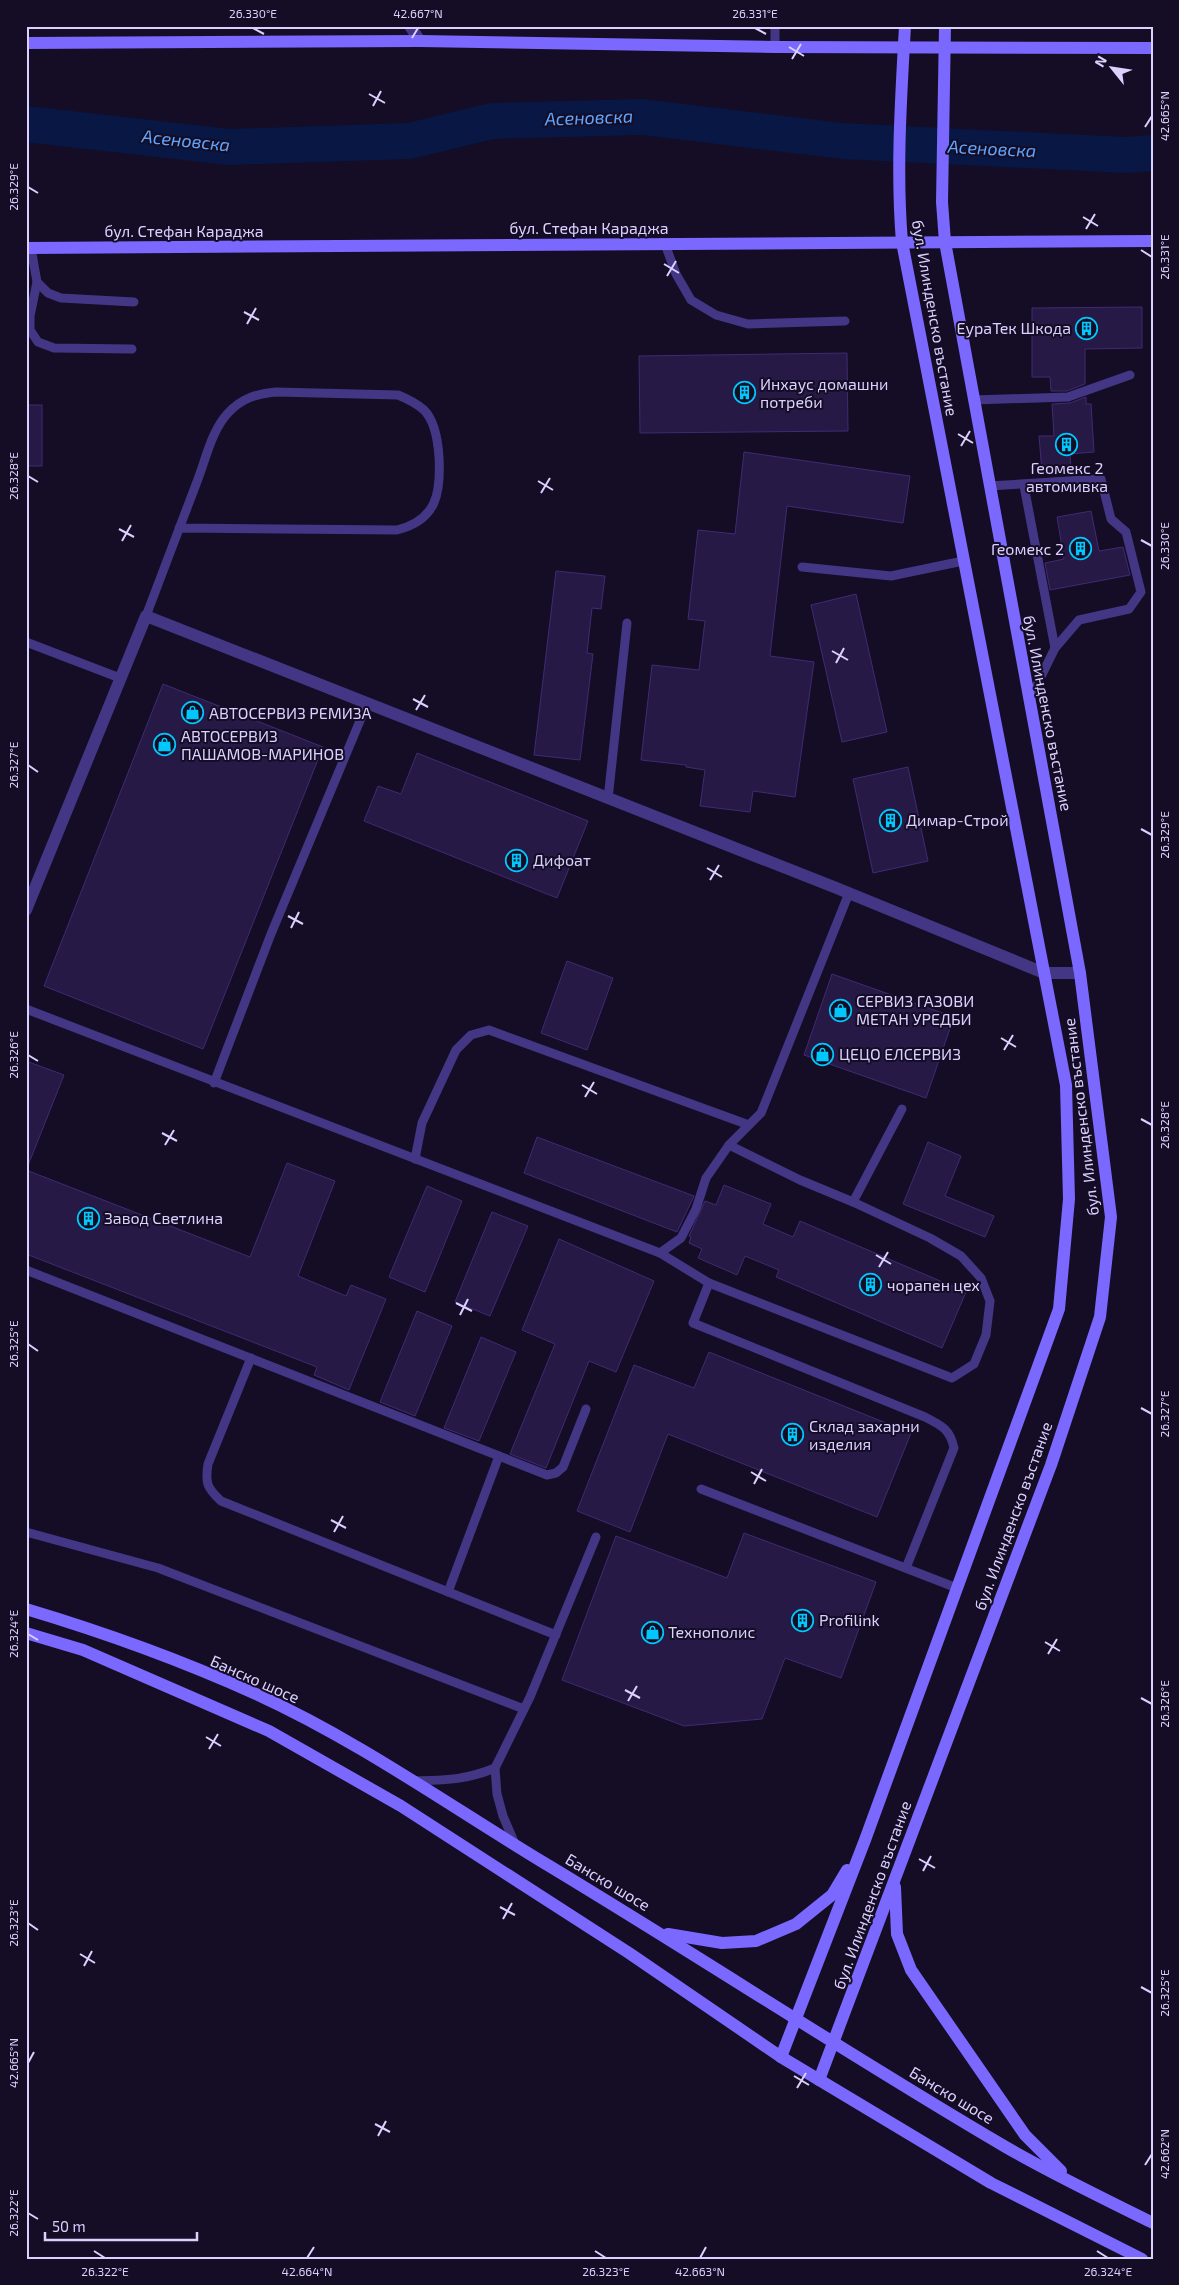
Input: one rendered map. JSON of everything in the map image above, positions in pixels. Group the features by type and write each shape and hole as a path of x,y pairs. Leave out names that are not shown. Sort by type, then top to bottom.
{"main road":[{"path":"904,47 905,26"},
{"path":"944,48 945,26"},
{"path":"26,43 420,41 775,47 1153,48"},
{"name":"бул. Илинденско въстание","path":"781,2057 865,1840 1059,1309 1069,1199 1066,1085 902,242 899,202 904,47"},
{"name":"бул. Илинденско въстание","path":"819,2080 1051,1466 1100,1317 1111,1217 1080,974 945,242 942,202 944,48"},
{"name":"бул. Стефан Караджа","path":"28,248 1153,241"},
{"name":"Банско шосе","path":"26,1608 94,1630 256,1694 317,1725 415,1781 515,1845 662,1933 833,2043 1007,2148 1153,2224"},
{"path":"26,1634 83,1650 269,1731 401,1806 629,1953 781,2057 819,2080 991,2183 1142,2259"},
{"path":"662,1933 722,1943 748,1942 756,1941 796,1924 832,1895 865,1840"},
{"path":"894,1882 897,1934 911,1970 1025,2135 1069,2180"}],"street":[{"path":"410,26 420,41"},
{"path":"26,910 146,616 849,893 1044,973 1080,974"}],"lane":[{"path":"775,26 775,47"},
{"path":"665,244 676,274 692,300 716,315 748,324 846,321"},
{"path":"28,248 37,282 30,316 30,330 38,342 54,348 132,349"},
{"path":"37,282 48,293 61,298 134,302"},
{"path":"973,400 1068,397 1130,375"},
{"path":"146,616 179,528 216,430 227,414 240,401 257,394 276,392 398,396 412,401 426,412 433,426 438,442 441,482 433,504 426,516 414,526 397,530 179,528"},
{"path":"990,486 1024,486 1101,479 1111,518 1126,532 1141,592 1129,609 1079,620 1055,648 1029,702"},
{"path":"1024,486 1055,648"},
{"path":"802,567 890,576 963,561"},
{"path":"608,799 627,623"},
{"path":"26,642 120,678"},
{"path":"214,1083 271,934 367,704"},
{"path":"660,1253 681,1238 696,1209 706,1178 730,1145 761,1113 849,893"},
{"path":"26,1010 660,1253 709,1283 952,1378 974,1364 986,1335 990,1301 980,1278 961,1256 930,1238 853,1202 800,1180 730,1145"},
{"path":"414,1160 422,1123 456,1050 471,1034 489,1030 749,1125"},
{"path":"853,1202 902,1110"},
{"path":"26,1270 547,1475 556,1473 563,1467 586,1409"},
{"path":"709,1283 693,1323 925,1417 941,1425 952,1436 954,1448 906,1568"},
{"path":"251,1358 208,1464 206,1480 212,1492 221,1501 556,1635"},
{"path":"448,1592 499,1456"},
{"path":"701,1489 957,1588"},
{"path":"26,1532 158,1568 524,1709"},
{"path":"515,1845 503,1816 495,1768 524,1709 596,1537"},
{"path":"415,1781 457,1780 476,1776 495,1768"}],"building":[{"name":"ЕураТек Шкода","path":"1142,307 1142,348 1085,349 1085,384 1067,391 1051,391 1050,377 1032,377 1032,308"},
{"name":"Инхаус домашни потреби","path":"847,353 848,431 640,433 639,356"},
{"name":"Геомекс 2 автомивка","path":"1086,397 1086,404 1091,404 1094,452 1070,454 1071,470 1042,472 1039,436 1054,436 1052,404 1070,403"},
{"path":"26,405 42,405 42,466 26,466"},
{"path":"744,452 910,476 903,523 787,506 770,656 814,662 795,797 753,791 750,812 700,806 705,770 686,767 686,765 641,760 652,665 699,670 705,621 688,619 698,530 735,534"},
{"name":"Геомекс 2","path":"1091,511 1099,551 1123,547 1130,575 1050,590 1045,563 1064,559 1057,517"},
{"path":"556,571 605,576 601,609 592,608 587,653 593,654 580,760 534,755"},
{"path":"856,594 887,732 842,742 811,605"},
{"path":"163,684 323,747 203,1049 44,986"},
{"name":"Дифоат","path":"417,753 588,821 557,898 364,821 378,786 401,794"},
{"name":"Димар-Строй","path":"908,767 928,861 873,873 853,779"},
{"path":"567,961 613,978 587,1050 541,1033"},
{"path":"832,974 954,1017 926,1098 804,1055"},
{"path":"26,1061 64,1075 27,1168 26,1168"},
{"path":"537,1137 694,1196 677,1232 524,1173"},
{"path":"928,1142 961,1156 945,1196 994,1216 985,1237 903,1204"},
{"name":"Завод Светлина","path":"287,1163 335,1181 298,1276 346,1296 351,1285 386,1299 349,1390 314,1375 317,1367 26,1254 26,1170 250,1257"},
{"name":"чорапен цех","path":"724,1185 771,1204 763,1224 793,1237 800,1221 966,1292 942,1348 776,1277 779,1270 745,1256 737,1275 698,1258 702,1249 689,1243 691,1237 689,1236 705,1201 716,1205"},
{"path":"427,1186 462,1201 425,1292 389,1277"},
{"path":"492,1212 528,1226 490,1316 455,1302"},
{"path":"559,1239 654,1281 616,1372 589,1361 546,1468 510,1454 555,1344 522,1330"},
{"path":"417,1311 452,1326 415,1416 380,1402"},
{"path":"481,1337 516,1352 479,1441 444,1428"},
{"name":"Склад захарни изделия","path":"709,1352 911,1433 877,1517 668,1434 630,1532 577,1511 634,1365 694,1388"},
{"path":"744,1533 876,1582 841,1678 785,1658 762,1719 684,1726 562,1680 616,1536 727,1578"}],"waterway":[{"name":"Асеновска","path":"26,124 229,147 409,141 492,121 642,117 843,141 1125,155 1153,153"}],"place":[{"name":"ЕураТек Шкода","path":"1087,328"},
{"name":"Инхаус домашни потреби","path":"744,393"},
{"name":"Геомекс 2 автомивка","path":"1067,444"},
{"name":"Геомекс 2","path":"1080,549"},
{"name":"АВТОСЕРВИЗ РЕМИЗА","path":"193,713"},
{"name":"АВТОСЕРВИЗ ПАШАМОВ-МАРИНОВ","path":"165,745"},
{"name":"Димар-Строй","path":"890,820"},
{"name":"Дифоат","path":"517,860"},
{"name":"СЕРВИЗ ГАЗОВИ МЕТАН УРЕДБИ","path":"840,1010"},
{"name":"ЦЕЦО ЕЛСЕРВИЗ","path":"823,1054"},
{"name":"Завод Светлина","path":"88,1218"},
{"name":"чорапен цех","path":"871,1285"},
{"name":"Склад захарни изделия","path":"793,1435"},
{"name":"Profilink","path":"803,1620"},
{"name":"Технополис","path":"652,1632"}]}
